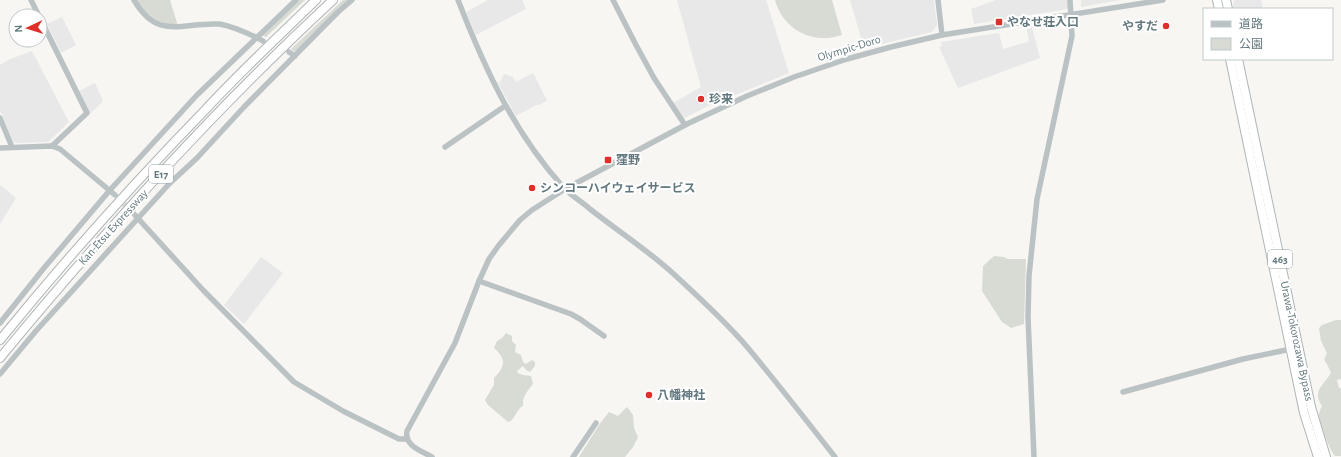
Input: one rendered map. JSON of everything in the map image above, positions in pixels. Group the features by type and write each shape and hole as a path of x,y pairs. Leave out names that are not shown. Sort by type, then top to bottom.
{"highway":[{"name":"Kan-Etsu Expressway","path":"0,340 72,255 156,160 235,78 316,0"},
{"name":"Kan-Etsu Expressway","path":"0,358 39,311 162,173 250,80 333,0"},
{"name":"Urawa-Tokorozawa Bypass","path":"1230,60 1304,413 1318,457"},
{"name":"Urawa-Tokorozawa Bypass","path":"1238,60 1311,407 1326,457"}],"street":[{"path":"134,0 141,12 147,17 168,28 220,24 263,41"},
{"path":"0,323 110,190 197,95 296,0"},
{"path":"0,374 136,216 197,158 244,107 338,12 352,0"},
{"path":"458,0 504,106 528,142 565,189 664,265 728,326 770,375 835,457"},
{"path":"613,0 654,78 685,125"},
{"path":"938,0 942,35"},
{"path":"1034,457 1028,317 1033,232 1037,199 1072,36 1070,0"},
{"name":"Olympic-Doro","path":"407,440 407,431 455,343 479,280 495,251 520,220 532,210 565,189 685,125 747,96 794,77 876,51 942,35 1163,0"},
{"path":"48,35 87,113 52,146"},
{"path":"289,52 295,56"},
{"path":"445,147 504,106"},
{"path":"0,118 12,147"},
{"path":"0,148 52,146 60,149 115,194"},
{"path":"136,216 203,290 294,382 343,411 399,439 407,440 412,446 432,457"},
{"path":"479,280 571,314 604,336"},
{"path":"1123,392 1243,360 1291,349"},
{"path":"573,457 596,423"}],"shaded area":[{"path":"488,0 522,0 526,9 476,35 466,12"},
{"path":"677,0 766,0 789,73 706,107 684,118 673,103 701,87"},
{"path":"850,0 934,0 937,25 932,32 864,48"},
{"path":"996,0 1068,0 1068,9 974,24 971,9"},
{"path":"1081,0 1121,0 1081,7"},
{"path":"1234,0 1261,0 1263,8 1234,8"},
{"path":"62,17 76,45 61,53 48,24"},
{"path":"1026,27 1032,27 1040,58 958,88 939,47 942,46 941,42 999,33 1003,49 1028,42 1029,40"},
{"path":"32,51 69,122 48,142 16,143 13,141 0,110 0,65 8,60"},
{"path":"533,73 547,100 516,116 498,83 504,74 513,77 516,82"},
{"path":"95,83 103,101 90,114 79,91"},
{"path":"0,185 16,198 0,224"},
{"path":"261,257 283,273 244,324 224,305"}],"green space":[{"path":"137,0 170,0 178,26 159,21 149,15"},
{"path":"299,0 305,0 266,37 261,35"},
{"path":"343,0 349,0 297,51 291,49"},
{"path":"775,0 832,0 842,35 831,38 820,38 801,32 792,27 785,20 779,11"},
{"path":"994,256 1008,259 1026,259 1024,324 1011,328 1002,322 982,291 983,266"},
{"path":"1336,320 1341,320 1341,379 1337,380 1339,388 1341,388 1341,456 1335,456 1325,436 1319,415 1322,406 1318,396 1318,392 1331,373 1324,360 1327,353 1321,341 1319,328 1322,325"},
{"path":"506,333 512,336 512,341 516,345 515,352 521,355 523,362 526,364 532,360 535,362 535,366 530,372 523,366 517,371 523,375 531,376 533,384 524,396 523,406 511,421 508,422 488,405 485,400 494,385 494,378 503,363 501,356 494,348 497,341"},
{"path":"627,407 633,415 634,428 638,437 633,447 625,457 579,457 609,412 618,416"}],"tunnel":[{"path":"118,198 134,214"}],"place":[{"name":"やなせ荘入口","path":"999,22"},
{"name":"やすだ","path":"1166,26"},
{"name":"珍来","path":"701,99"},
{"name":"窪野","path":"608,160"},
{"name":"シンコーハイウェイサービス","path":"532,188"},
{"name":"八幡神社","path":"649,395"}]}
